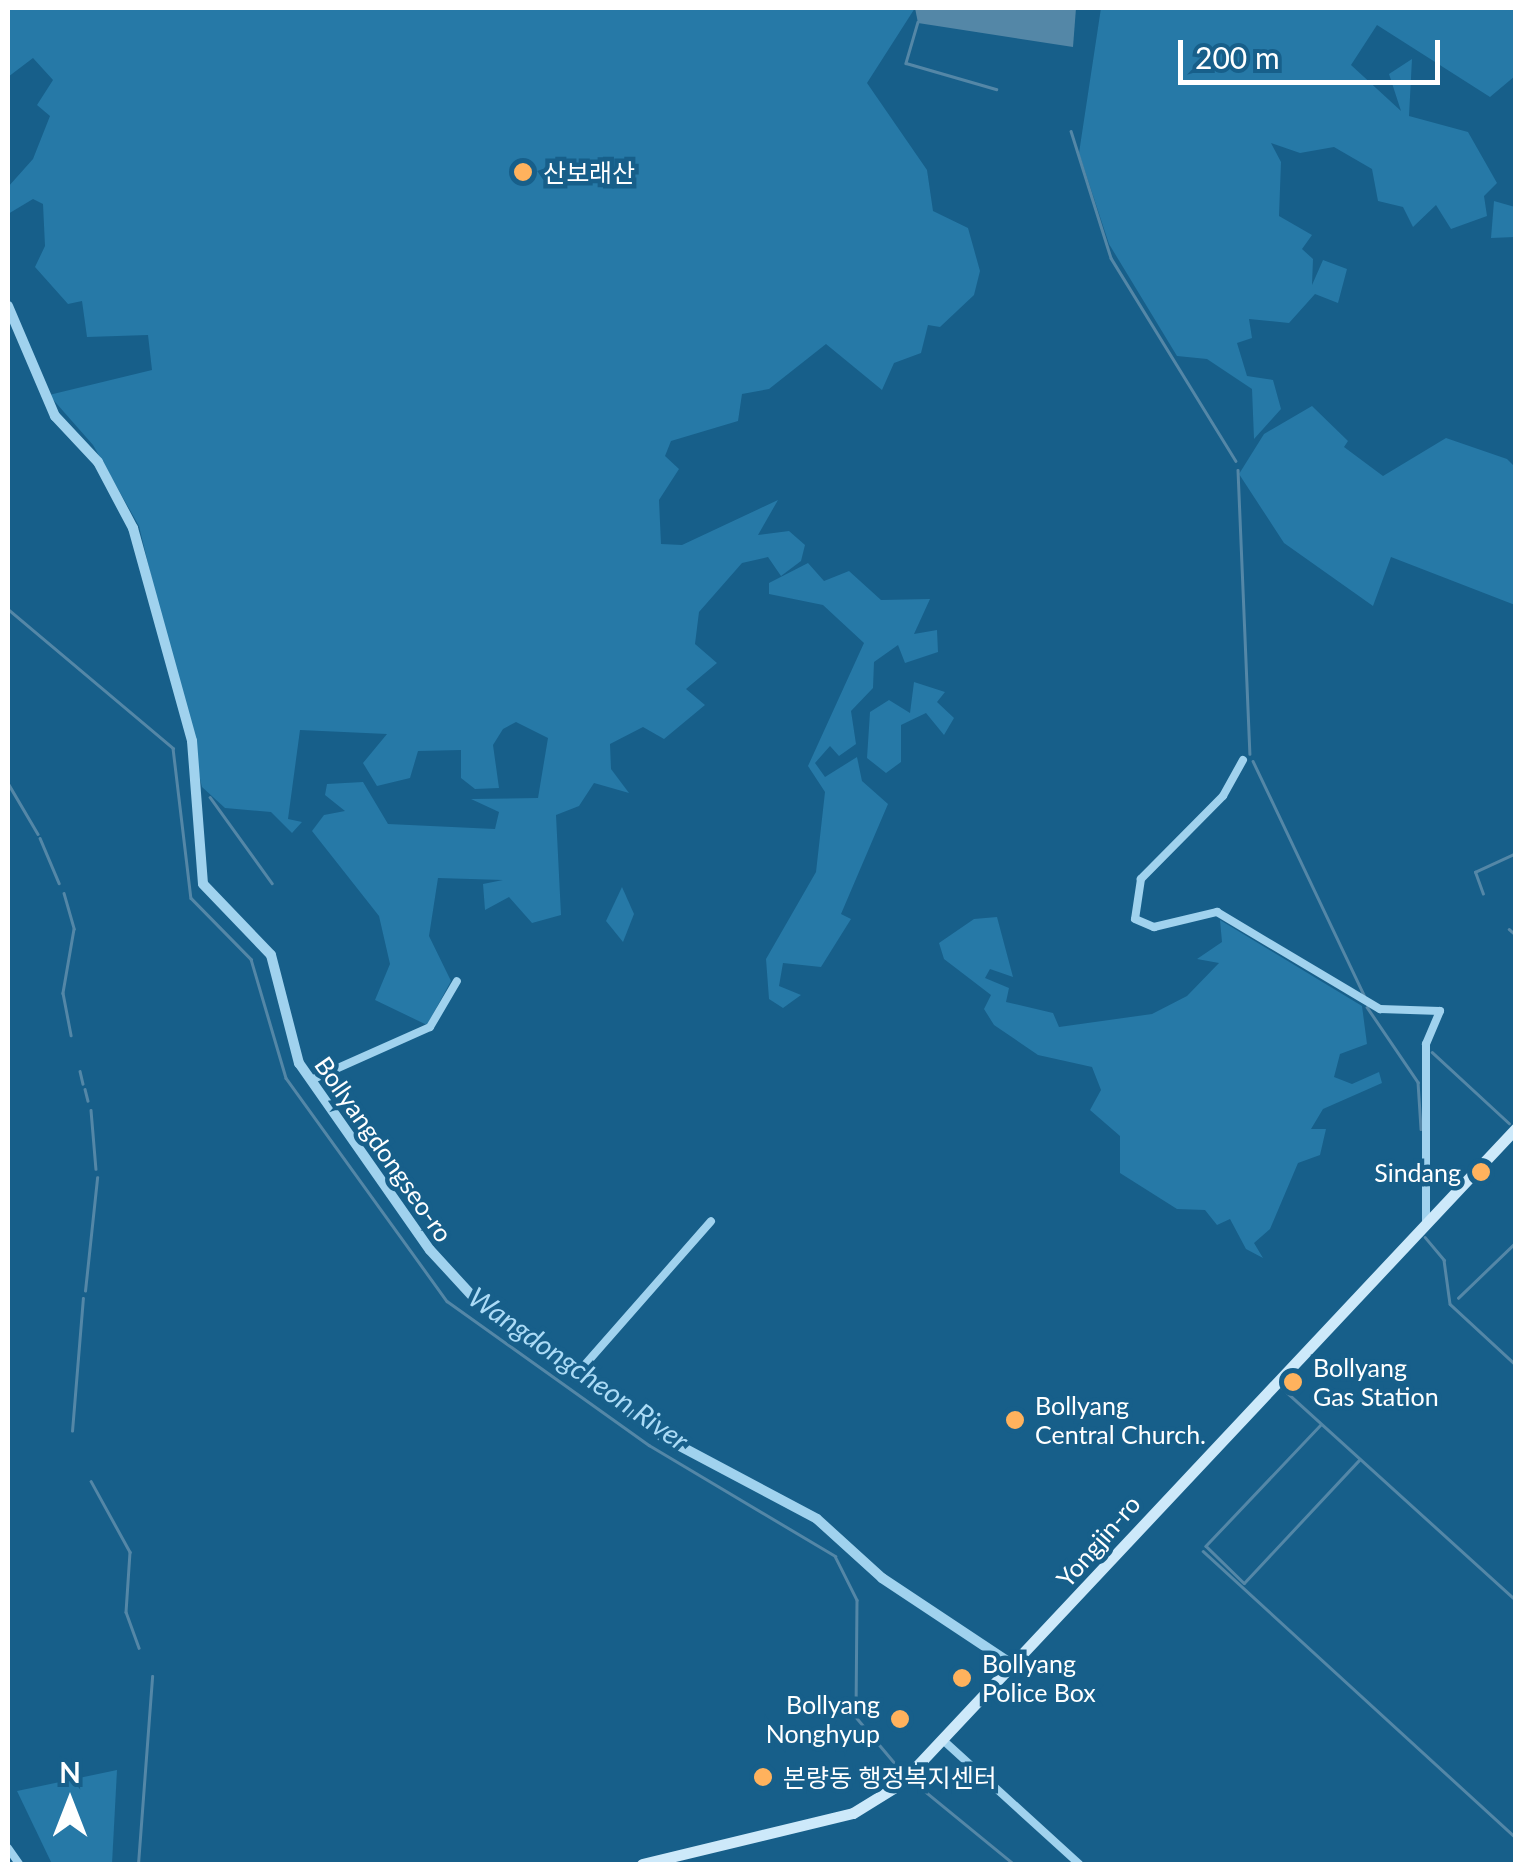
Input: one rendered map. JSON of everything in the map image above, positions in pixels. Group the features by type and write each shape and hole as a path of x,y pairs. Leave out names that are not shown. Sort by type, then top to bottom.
{"main road":[{"name":"Yongjin-ro","path":"642,1864 853,1813 902,1781 1016,1667 1516,1128"}],"street":[{"name":"Bollyangdongseo-ro","path":"8,306 55,416 124,505 192,741 198,873 271,955 287,1035 311,1080 461,1287 675,1445 817,1519 882,1578 1016,1667"},
{"path":"1243,760 1212,808 1140,879 1135,919 1154,927 1218,912 1380,1009 1440,1011 1426,1044 1426,1228"},
{"path":"311,1080 430,1027 458,982"},
{"path":"578,1374 711,1221"},
{"path":"944,1741 1079,1864"},
{"path":"8,1848 19,1864"}],"shaded area":[{"path":"8,8 915,8 867,83 927,170 933,211 968,228 980,271 974,295 940,327 928,325 921,353 894,363 882,390 826,344 769,389 742,394 738,421 671,441 665,456 679,469 659,500 661,544 682,545 778,500 758,535 789,531 805,545 801,561 781,576 768,557 742,563 699,612 695,644 717,663 686,689 705,705 664,739 643,727 610,744 611,769 629,793 594,783 579,806 556,815 561,915 532,923 509,897 485,910 483,884 503,880 438,878 429,936 451,981 427,1025 375,1000 390,964 379,916 312,831 324,815 345,811 325,795 327,784 363,782 388,824 495,829 499,812 471,799 538,798 548,738 516,722 503,729 493,745 499,788 475,789 461,778 461,750 418,751 410,778 377,786 363,763 387,734 300,730 288,819 302,822 292,833 271,812 225,808 202,787 139,526 93,445 49,395 152,370 148,335 87,337 82,301 68,304 35,267 45,246 43,204 33,199 8,214 8,187 33,159 50,116 37,105 53,80 33,58 8,77"},
{"path":"915,8 1076,8 1073,47 918,23"},
{"path":"1101,8 1515,8 1515,76 1490,97 1377,25 1351,65 1401,111 1389,74 1412,59 1409,116 1468,132 1497,183 1484,196 1487,216 1451,229 1436,205 1413,227 1403,207 1378,201 1372,169 1334,147 1300,153 1271,143 1281,162 1279,216 1312,235 1302,249 1313,259 1312,285 1323,260 1347,269 1338,303 1315,294 1289,323 1249,319 1252,338 1237,343 1247,376 1273,380 1281,409 1254,439 1252,389 1207,359 1177,356 1109,244 1079,153"},
{"path":"1494,201 1515,207 1515,237 1491,238"},
{"path":"1312,406 1348,441 1344,447 1383,476 1446,438 1507,459 1515,467 1515,605 1391,557 1373,606 1284,543 1239,474 1264,434"},
{"path":"808,563 824,581 849,571 881,600 930,599 914,634 937,630 938,652 905,663 898,645 874,662 873,688 851,711 856,744 839,756 830,746 815,763 825,777 857,757 862,781 888,804 841,914 851,919 821,967 783,963 779,986 801,995 783,1008 769,999 766,959 816,872 825,792 808,766 864,643 823,605 769,594 769,583"},
{"path":"914,682 945,692 937,702 954,718 944,735 926,713 901,725 901,762 886,773 867,758 870,712 889,700 910,713"},
{"path":"622,887 634,914 623,942 606,921"},
{"path":"997,917 1013,977 990,969 985,978 1009,988 1006,1002 1053,1013 1059,1027 1152,1014 1187,996 1219,963 1197,959 1222,942 1220,920 1362,1006 1367,1044 1340,1054 1334,1077 1352,1084 1379,1072 1382,1083 1323,1109 1311,1129 1326,1129 1320,1155 1298,1163 1270,1229 1254,1243 1263,1258 1246,1249 1230,1219 1217,1225 1205,1210 1177,1209 1120,1173 1120,1136 1090,1110 1101,1090 1092,1067 1038,1055 994,1025 984,1009 991,995 944,959 939,943 974,919"},
{"path":"117,1770 112,1864 52,1864 17,1791"}],"waterway":[{"path":"918,22 906,63 996,89"},
{"path":"1071,131 1111,258 1236,461"},
{"path":"1238,470 1250,754"},
{"name":"Wangdongcheon River","path":"8,609 173,748 191,898 251,959 286,1078 447,1301 649,1445 835,1556 857,1600 856,1717 904,1774"},
{"path":"1253,761 1364,995"},
{"path":"8,783 38,834"},
{"path":"210,797 272,883"},
{"path":"40,838 59,883"},
{"path":"1483,894 1475,872 1516,853"},
{"path":"64,893 74,929 63,993 71,1035"},
{"path":"1509,929 1516,935"},
{"path":"1367,1007 1418,1082 1421,1129"},
{"path":"1432,1052 1509,1123"},
{"path":"80,1071 83,1084"},
{"path":"85,1089 88,1101"},
{"path":"91,1110 96,1169"},
{"path":"85,1291 97,1178"},
{"path":"1425,1237 1444,1260 1450,1304 1516,1365"},
{"path":"1458,1298 1516,1242"},
{"path":"72,1431 83,1298"},
{"path":"1282,1388 1516,1600"},
{"path":"1321,1425 1206,1546 1244,1583 1359,1460"},
{"path":"91,1481 130,1552 126,1612 139,1648"},
{"path":"1203,1551 1516,1838"},
{"path":"138,1864 152,1677"},
{"name":"Wangdongcheon River","path":"910,1779 1014,1864"}],"place":[{"name":"산보래산","path":"523,172"},
{"name":"Sindang","path":"1481,1172"},
{"name":"Bollyang Gas Station","path":"1293,1382"},
{"name":"Bollyang Central Church.","path":"1015,1420"},
{"name":"Bollyang Police Box","path":"962,1678"},
{"name":"Bollyang Nonghyup","path":"900,1719"},
{"name":"본량동 행정복지센터","path":"763,1777"}]}
